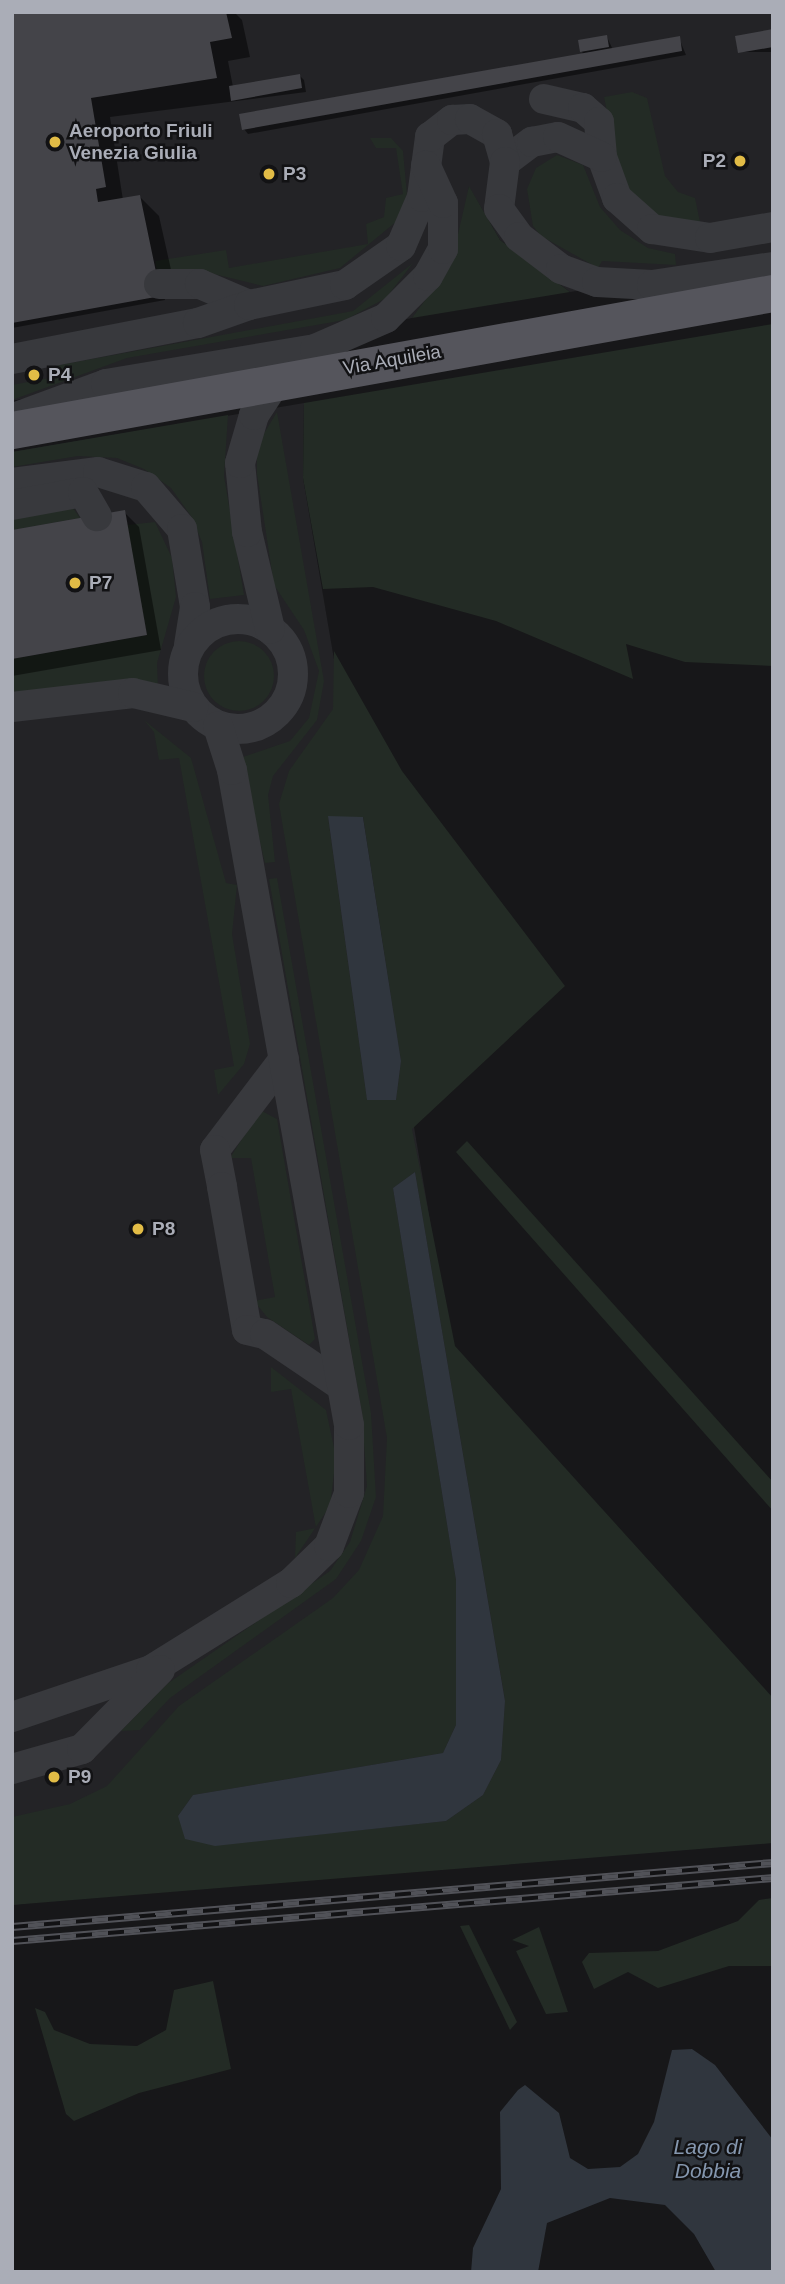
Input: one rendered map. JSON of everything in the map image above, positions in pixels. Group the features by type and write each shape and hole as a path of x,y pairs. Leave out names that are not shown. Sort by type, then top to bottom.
{"main road":[{"name":"Via Aquileia","path":"12,430 277,380 773,293"}],"lane":[{"path":"544,99 583,108 599,122 601,157 617,198 652,229 710,238 773,227"},
{"path":"12,359 198,323 249,304 345,285 378,266 401,246 415,220 424,163 438,127 470,119 497,134 505,162 499,209 519,237 561,269 597,282 652,285 773,267"},
{"path":"505,162 532,142 558,138 601,157"},
{"path":"12,419 106,384 315,349 386,318 428,276 443,249 443,203 424,163"},
{"path":"159,284 200,284 249,304"},
{"path":"218,726 253,727 270,720 290,692 291,657 270,629 247,532 240,463 254,415 277,380"},
{"path":"12,483 97,471 146,487 182,529 195,607 183,677 193,707"},
{"path":"12,505 83,492 97,516"},
{"path":"189,646 226,620 270,629"},
{"path":"12,707 134,693 193,707 218,726 232,769 284,1059 340,1384 350,1482 329,1546 291,1583 166,1661 84,1697 12,1717"},
{"path":"284,1059 215,1150 247,1331 265,1334 340,1384"},
{"path":"12,1769 82,1749 166,1661"}],"shaded area":[{"path":"12,12 773,12 773,261 570,292 500,240 469,187 460,242 435,293 412,318 12,401"},
{"path":"632,92 647,98 665,176 678,192 695,198 700,222 661,219 632,197 619,170 604,97"},
{"path":"370,138 391,138 403,151 407,194 397,221 340,268 263,286 206,272 158,277 155,261 226,250 229,268 368,244 366,224 384,217 386,198 403,194 396,148 376,148"},
{"path":"557,155 583,165 600,207 620,230 648,248 675,254 676,265 602,261 598,268 541,236 533,226 527,189 536,168"},
{"path":"469,186 500,240 570,292 412,318 451,265"},
{"path":"413,263 386,298 345,320 127,358 12,400 12,385 55,377 54,366 353,311"},
{"path":"773,324 773,666 685,662 626,644 633,679 496,621 373,587 323,589 303,478 304,403"},
{"path":"304,403 303,478 537,1846 12,1905 12,452"},
{"path":"277,412 324,681 317,720 273,776 268,795 275,862 265,863 240,758 290,741 309,718 319,671 304,630 274,585 257,474 257,445"},
{"path":"228,415 224,476 244,595 210,599 202,542 191,516 171,488 144,469 117,458 78,456 12,467 12,452"},
{"path":"73,508 80,518 12,530 12,513"},
{"path":"155,522 172,558 176,597 157,663 158,688 12,699 12,659 147,635 127,525"},
{"path":"232,641 246,641 259,646 269,656 274,676 269,696 259,706 246,711 232,711 219,706 209,696 204,683 204,669 209,656 219,646"},
{"path":"334,651 402,771 565,986 412,1129 455,1346 773,1698 773,1843 12,1905 12,1817 70,1804 107,1786 179,1706 333,1598 359,1570 383,1516 387,1438 279,804 289,771 333,709","holes":["328,817 363,817 401,1061 396,1100 367,1100","415,1172 505,1700 501,1760 483,1795 446,1821 215,1845 178,1816 193,1795 443,1753 456,1725 456,1580 393,1188"]},
{"path":"144,720 191,758 226,883 237,885 232,934 250,1044 244,1064 218,1095 214,1070 234,1066 179,758 159,760 154,732"},
{"path":"277,878 371,1413 376,1497 361,1541 336,1579 170,1698 140,1730 121,1731 167,1684 330,1571 350,1542 367,1486 362,1413 269,879"},
{"path":"260,1110 277,1119 315,1339 309,1345 267,1317 254,1301 275,1297 251,1158 230,1158"},
{"path":"467,1141 773,1482 773,1511 456,1152"},
{"path":"271,1367 326,1410 336,1457 330,1506 316,1527 291,1389 271,1392"},
{"path":"315,1528 295,1558 296,1532"},
{"path":"773,1898 773,1966 729,1966 658,1988 628,1972 594,1989 582,1962 589,1953 658,1951 738,1921 759,1900"},
{"path":"469,1925 517,2022 510,2030 460,1926"},
{"path":"539,1927 568,2012 546,2014 516,1951 529,1946 512,1940"},
{"path":"213,1981 231,2069 139,2093 74,2121 66,2114 35,2008 45,2012 54,2030 90,2044 137,2046 166,2030 174,1990"}],"water":[{"path":"328,816 363,817 401,1061 396,1100 367,1100"},
{"path":"415,1172 505,1701 501,1760 483,1795 446,1821 215,1846 185,1839 178,1816 193,1795 443,1753 456,1725 456,1580 393,1188"},
{"name":"Lago di Dobbia","path":"692,2049 715,2065 773,2140 773,2272 716,2272 694,2234 665,2205 610,2198 547,2223 538,2272 471,2272 473,2248 501,2189 500,2112 518,2090 525,2085 559,2113 570,2158 588,2169 620,2167 638,2154 654,2122 672,2050"}],"building":[{"name":"Aeroporto Friuli Venezia Giulia","path":"12,12 226,12 232,38 210,42 217,78 91,98 106,187 96,189 98,202 140,195 161,296 12,323"},
{"path":"773,29 773,47 738,53 735,36"},
{"path":"607,35 609,47 580,52 578,40"},
{"path":"680,36 682,51 242,130 239,114"},
{"path":"300,74 302,88 231,101 229,86"},
{"name":"P7","path":"125,510 147,635 12,659 12,530"}],"railway":[{"path":"12,1927 773,1863"},
{"path":"12,1941 773,1878"}],"place":[{"name":"Aeroporto Friuli Venezia Giulia","path":"55,142"},
{"name":"P2","path":"740,161"},
{"name":"P3","path":"269,174"},
{"name":"P4","path":"34,375"},
{"name":"P7","path":"75,583"},
{"name":"P8","path":"138,1229"},
{"name":"P9","path":"54,1777"}]}
